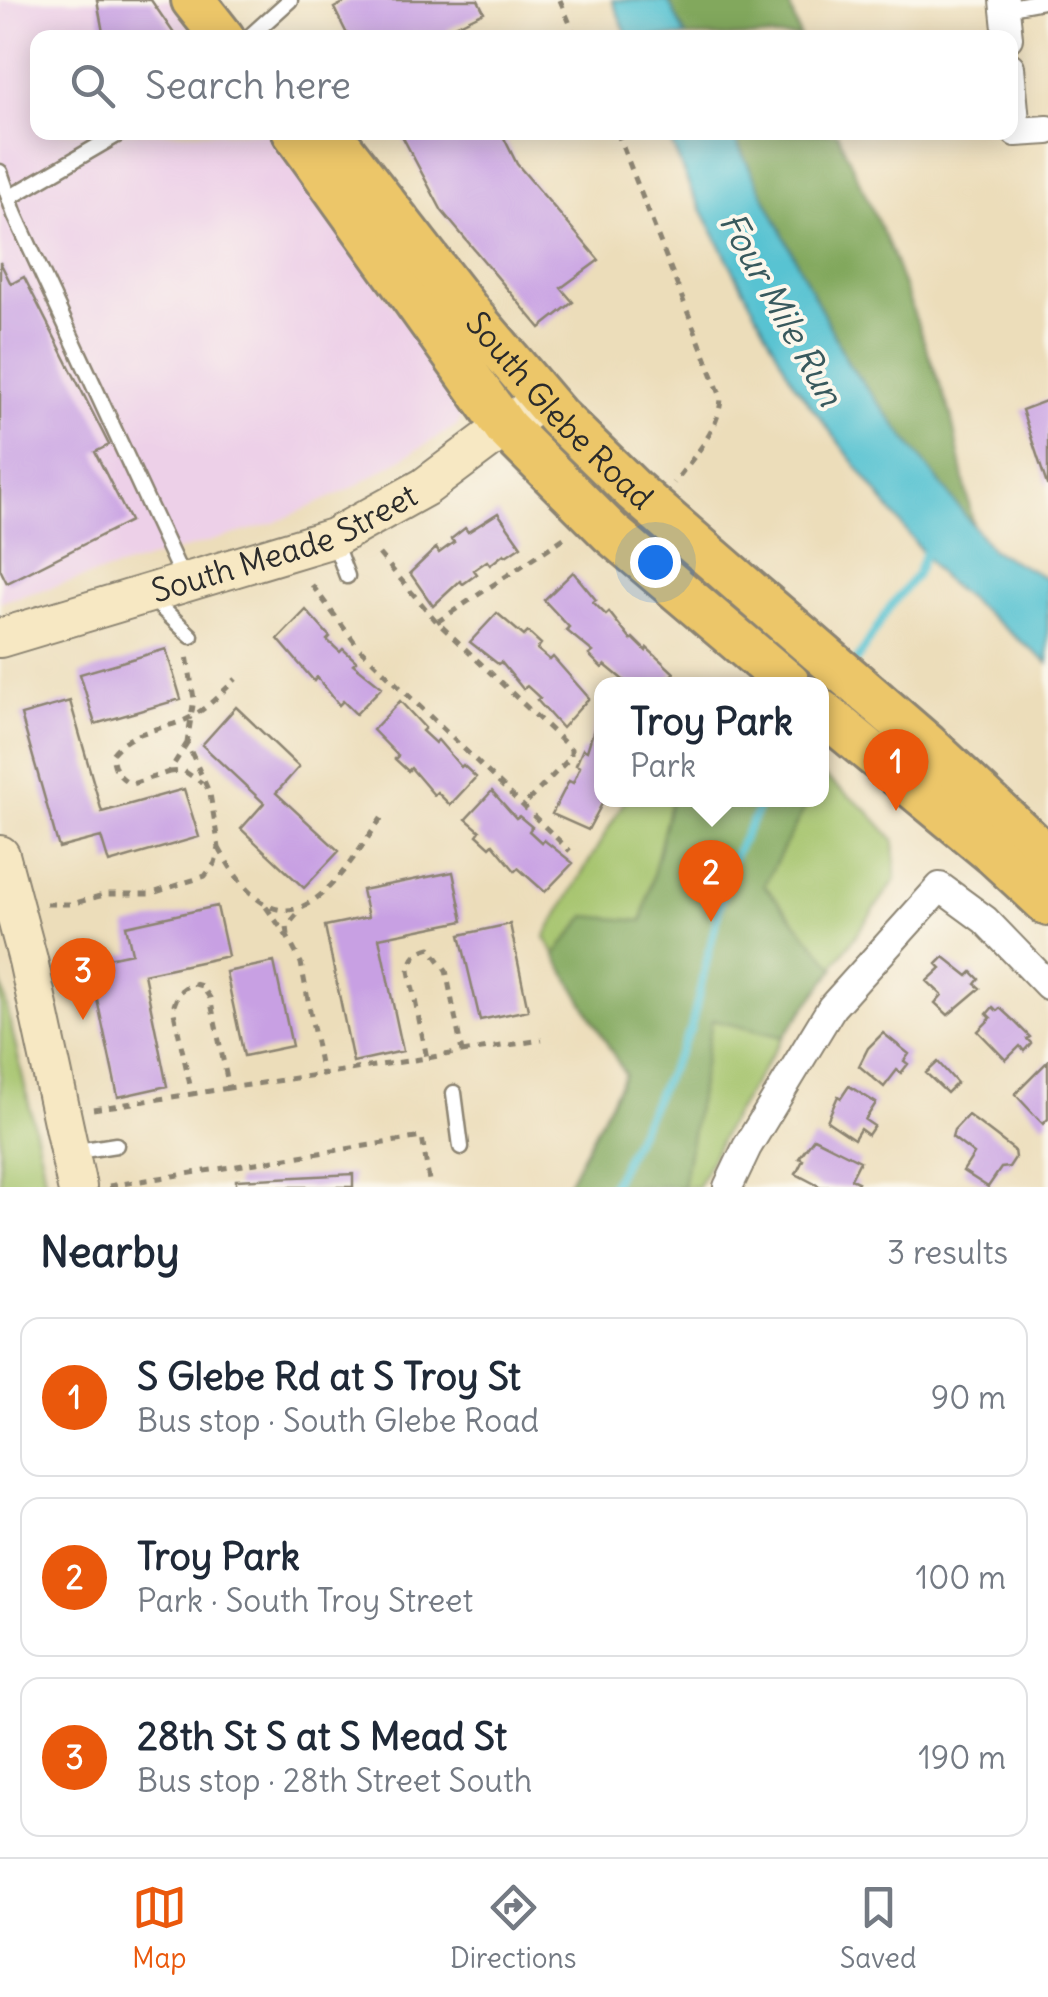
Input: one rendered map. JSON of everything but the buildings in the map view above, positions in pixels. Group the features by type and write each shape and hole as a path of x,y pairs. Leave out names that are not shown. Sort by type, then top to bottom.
{"main road":[{"path":"194,0 241,29"},
{"name":"South Glebe Road","path":"300,140 506,428 612,533 781,677"},
{"name":"South Glebe Road","path":"335,140 541,400 634,491 927,745 1048,858"},
{"path":"829,719 1048,904"}],"street":[{"path":"1005,4 1007,30"},
{"path":"1018,132 1048,130"},
{"name":"South Meade Street","path":"0,638 333,538 425,487 541,400"},
{"path":"0,856 28,960 73,1170"},
{"path":"728,1187 747,1147 832,1007 940,887 984,920 1048,985"}],"lane":[{"path":"241,29 290,0"},
{"path":"1005,4 1048,0"},
{"path":"9,198 108,140"},
{"path":"0,172 186,584"},
{"path":"333,538 346,576"},
{"path":"148,596 189,644"},
{"path":"454,1093 461,1147"},
{"path":"73,1170 116,1145"}],"path":[{"path":"560,0 573,30"},
{"path":"619,140 721,396 713,427 666,493"},
{"path":"436,622 564,538"},
{"path":"379,554 436,622 571,749 570,756 524,805"},
{"path":"312,585 359,648 570,851"},
{"path":"169,772 187,743 192,716 189,644"},
{"path":"206,786 184,771 132,784 113,767 112,754 137,734 192,716 236,678"},
{"path":"187,743 206,786 219,848 235,874 266,907 301,963 322,1074"},
{"path":"288,938 287,926 292,917 344,872 382,817"},
{"path":"46,904 72,904 107,894 150,894 205,876 215,863 219,848"},
{"path":"266,907 279,911 309,905"},
{"path":"427,1058 409,971 418,952 430,948 446,970 462,1052"},
{"path":"192,1094 173,1008 178,992 191,983 202,986 210,998 229,1088"},
{"path":"93,1109 542,1040"},
{"path":"108,1186 422,1137 430,1187"}],"shaded area":[{"path":"0,0 169,0 193,30 30,30 30,140 273,140 459,397 462,413 458,425 354,487 274,523 0,602"}],"green space":[{"path":"668,0 788,0 798,30 683,30"},
{"path":"736,140 840,140 889,246 951,415 974,529 849,365"},
{"path":"829,780 868,811 894,840 896,879 783,1037 727,1126 698,1187 566,1187 625,1074 545,937 621,807 829,807"},
{"path":"669,807 805,807 764,885 835,968 783,1037 712,1020 683,1187 566,1187 625,1074 555,955 586,916 642,921"},
{"path":"0,978 42,1161 46,1187 0,1187"}],"water":[{"path":"612,0 668,0 683,30 625,30"},
{"name":"Four Mile Run","path":"670,140 736,140 849,365 992,550 1048,579 1048,663 942,578 793,382 691,190"}],"waterway":[{"path":"855,663 889,608 917,574 927,548"},
{"path":"611,1187 691,1028 729,866 759,807"}],"place":[{"name":"S Glebe Rd at S Troy St","path":"896,811"},
{"name":"Troy Park","path":"711,922"},
{"name":"28th St S at S Mead St","path":"83,1020"}]}
